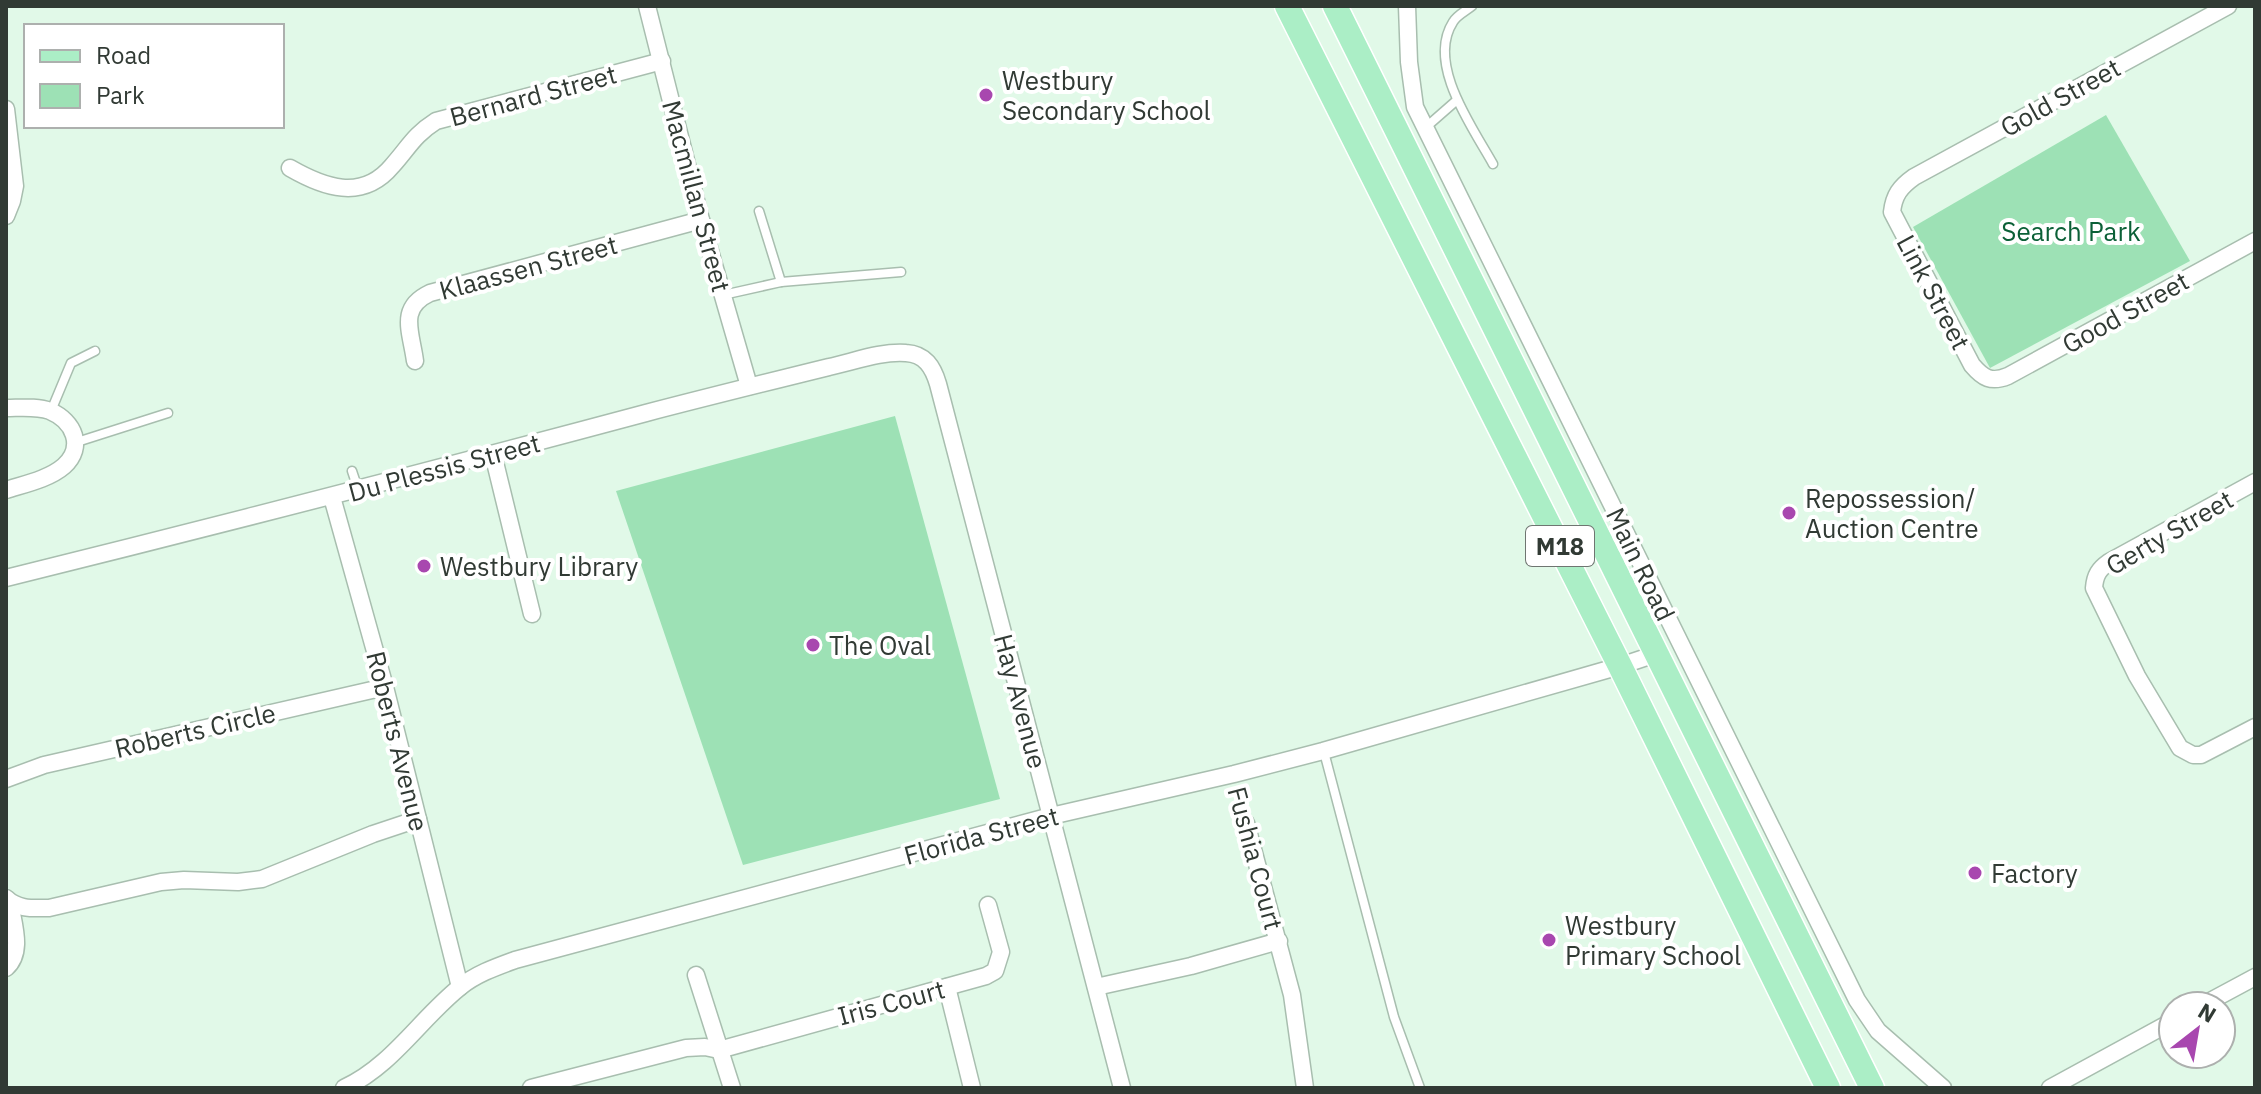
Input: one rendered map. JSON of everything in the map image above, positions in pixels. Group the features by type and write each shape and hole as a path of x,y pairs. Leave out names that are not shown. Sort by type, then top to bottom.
{"main road":[{"name":"Main Road","path":"1335,6 1872,1088"},
{"name":"M18","path":"1290,7 1828,1088"}],"street":[{"name":"Macmillan Street","path":"647,6 701,220 749,386"},
{"name":"Main Road","path":"1407,6 1411,84 1415,107 1425,128 1857,1000 1878,1031 1943,1088"},
{"name":"Gold Street","path":"1896,193 1914,177 2228,6"},
{"name":"Bernard Street","path":"290,168 315,182 334,187 366,184 390,169 420,131 436,121 662,61"},
{"path":"6,109 15,186 6,216"},
{"name":"Link Street","path":"1896,193 1892,212 1898,226 1972,365 1986,379 1994,380"},
{"name":"Klaassen Street","path":"415,361 408,314 415,300 430,293 701,220"},
{"name":"Good Street","path":"1994,380 2008,376 2255,241"},
{"name":"Hay Avenue","path":"882,355 909,353 919,356 934,371 1122,1088"},
{"name":"Du Plessis Street","path":"6,578 332,497 749,386 882,355"},
{"path":"6,408 37,408 51,412 63,419 77,442 75,452 65,465 53,473 6,490"},
{"path":"493,454 532,614"},
{"name":"Gerty Street","path":"2255,482 2109,562 2100,568 2094,588 2137,676 2180,748 2186,753 2201,755 2255,727"},
{"name":"Roberts Avenue","path":"332,497 385,687 460,987"},
{"name":"Florida Street","path":"344,1088 386,1060 460,987 489,969 541,952 1051,816 1323,751 1656,654"},
{"name":"Roberts Circle","path":"6,779 44,765 385,687"},
{"path":"6,968 14,960 17,948 8,900 32,908 49,908 161,882 262,879 418,819"},
{"name":"Fushia Court","path":"1246,823 1292,995 1305,1088"},
{"name":"Iris Court","path":"531,1088 686,1048 719,1050 986,976 995,971 1001,952 988,905"},
{"path":"1096,987 1191,966 1279,941"},
{"path":"696,975 732,1088"},
{"path":"2231,990 2255,977"},
{"path":"947,987 972,1088"},
{"path":"2050,1088 2157,1030"}],"lane":[{"path":"1472,6 1454,20 1446,38 1446,64 1457,100 1493,164"},
{"path":"1425,128 1457,100"},
{"path":"759,211 781,282"},
{"path":"723,295 781,282 901,272"},
{"path":"51,412 71,363 95,351"},
{"path":"77,442 168,413"},
{"path":"352,471 358,490"},
{"path":"1323,751 1394,1017 1420,1088"}],"path":[{"name":"Fushia Court","path":"1234,774 1246,823"}],"green space":[{"name":"Search Park","path":"2106,115 2190,261 1990,368 1913,227"},
{"name":"The Oval","path":"895,416 1000,799 743,865 616,491"}],"place":[{"name":"Westbury Secondary School","path":"986,95"},
{"name":"Repossession/ Auction Centre","path":"1789,513"},
{"name":"Westbury Library","path":"424,566"},
{"name":"The Oval","path":"813,645"},
{"name":"Factory","path":"1975,873"},
{"name":"Westbury Primary School","path":"1549,940"}]}
